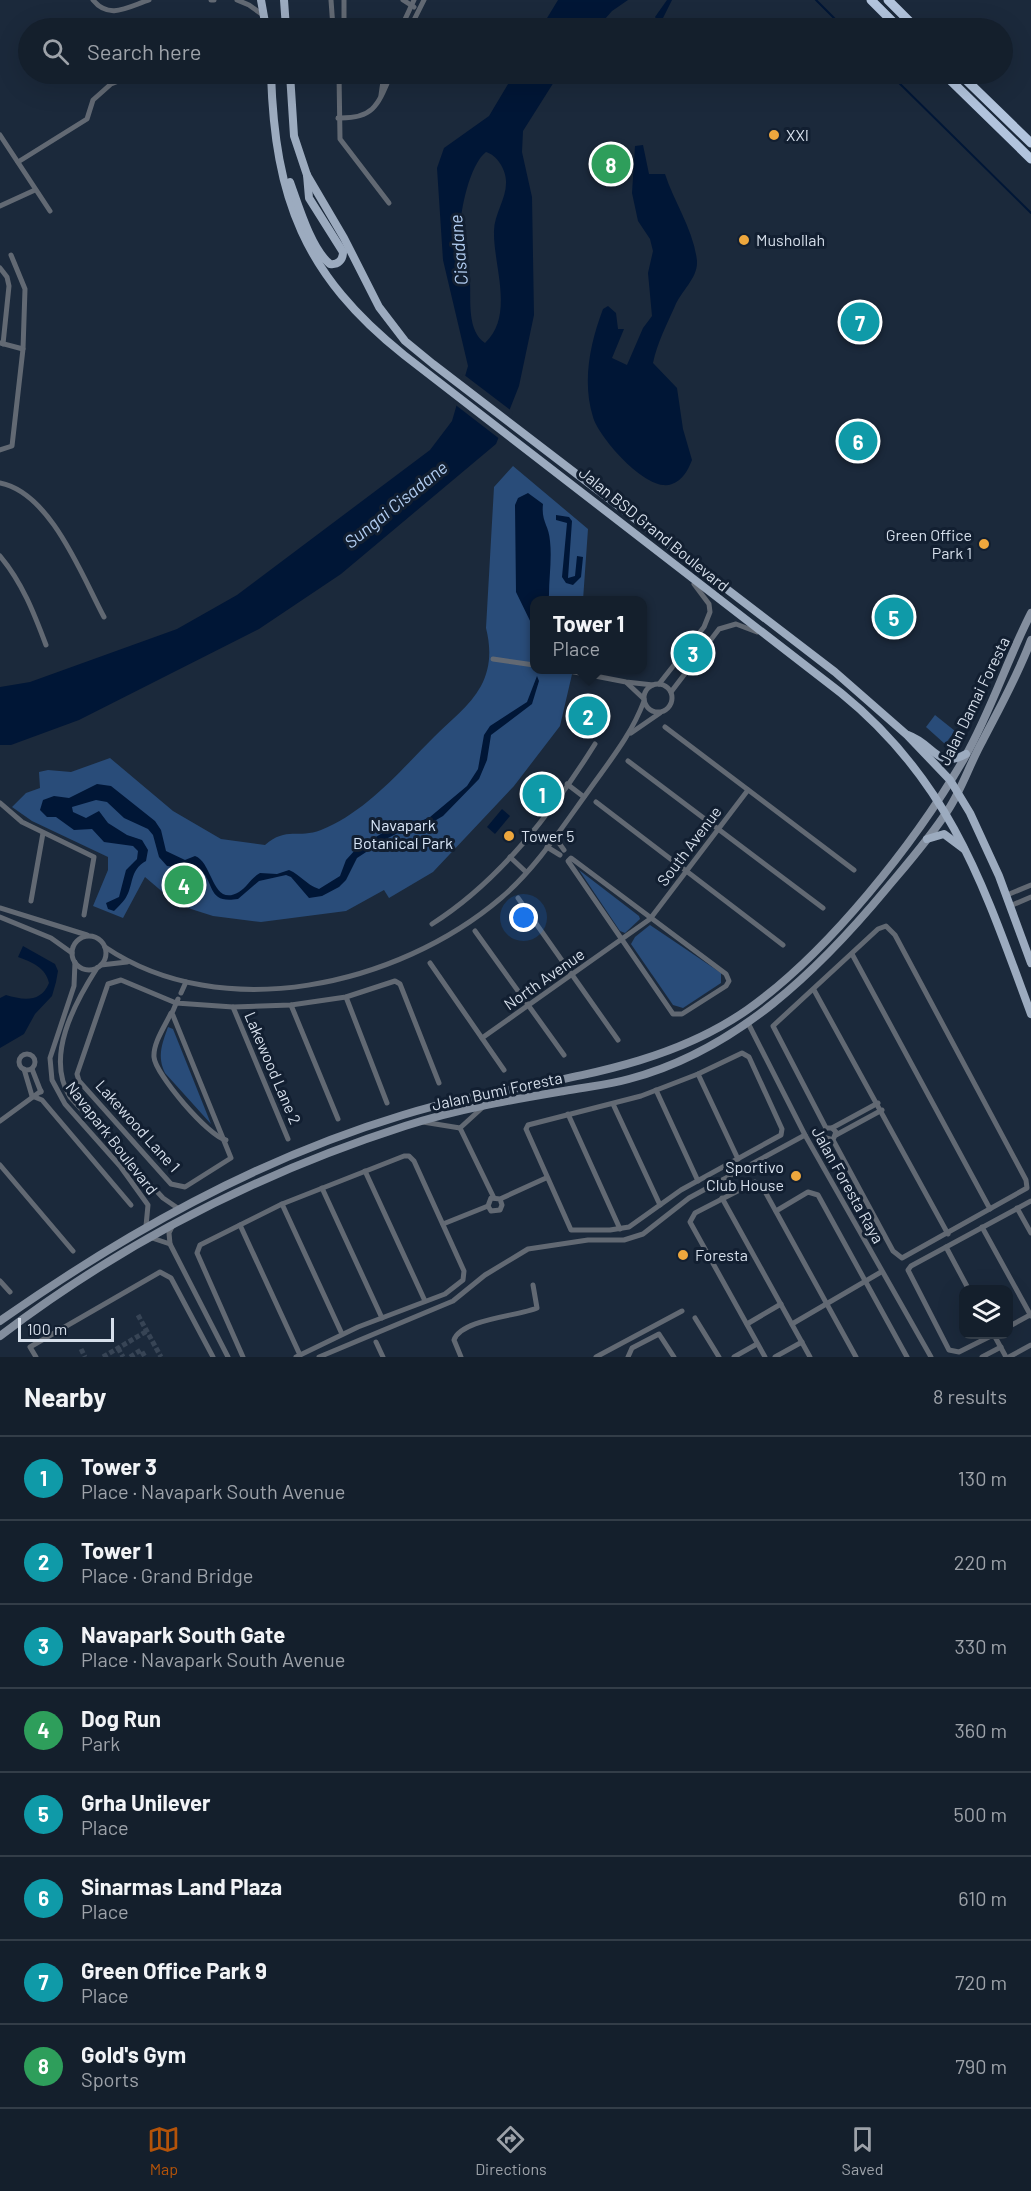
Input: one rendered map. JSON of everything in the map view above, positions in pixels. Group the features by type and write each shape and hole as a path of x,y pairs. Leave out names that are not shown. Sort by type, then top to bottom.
{"highway":[{"path":"871,0 889,18"},
{"path":"888,0 906,18"},
{"path":"954,84 1031,159"},
{"path":"970,84 1031,143"}],"main road":[{"path":"261,0 264,16"},
{"path":"284,0 285,18"},
{"name":"Jalan BSD Grand Boulevard","path":"271,84 273,129 295,218 320,267 357,314 426,371 611,513 866,715 904,754 938,799 967,851 1031,1014"},
{"name":"Jalan BSD Grand Boulevard","path":"291,84 294,136 307,175 344,238 379,307 405,341 835,672 907,735 950,780 970,813 1007,896 1031,963"},
{"path":"280,154 310,233 327,261 336,264 342,259 343,252 309,198 307,175"},
{"name":"Jalan Damai Foresta","path":"938,799 966,754 1031,613"},
{"name":"Jalan Damai Foresta","path":"946,812 1009,693 1031,640"},
{"path":"907,735 923,741 943,760 956,760 966,754"},
{"name":"Jalan Bumi Foresta","path":"0,1321 146,1226 225,1185 298,1154 399,1116 448,1102 626,1066 701,1037 765,996 804,962 874,885 938,799"},
{"name":"Jalan Bumi Foresta","path":"0,1336 34,1310 148,1238 230,1193 303,1163 420,1121 487,1104 629,1079 680,1061 748,1023 812,972 841,943 927,839 946,812"},
{"path":"927,839 944,834 967,851"},
{"path":"626,1066 629,1079"},
{"path":"298,1154 303,1163"}],"street":[{"path":"93,0 104,11 111,13 149,0"},
{"path":"237,0 249,5 264,16"},
{"path":"331,0 332,18"},
{"path":"344,0 344,18"},
{"path":"403,0 413,3 419,9"},
{"path":"415,18 424,0"},
{"path":"406,18 413,3"},
{"path":"18,162 87,119 93,100 111,84"},
{"path":"339,84 339,135 344,146 389,203"},
{"path":"381,95 383,84"},
{"path":"338,118 364,117 373,108 386,84"},
{"path":"0,135 50,211"},
{"path":"0,206 35,190"},
{"path":"0,450 12,446 23,349 26,294 10,255"},
{"path":"0,268 7,277 9,286 2,344 23,349"},
{"path":"0,483 21,491 46,515 65,544 104,617"},
{"path":"0,556 11,569 27,597 46,645"},
{"path":"0,908 97,938 105,947 127,962 186,982 224,989 265,991 299,987 357,974 406,956 478,916 510,890 547,847 630,734 647,689 656,684 680,659 708,620 710,604 679,568"},
{"path":"630,734 664,711 672,702 671,692 719,629 730,624 744,626 766,637"},
{"path":"694,642 704,649"},
{"path":"493,659 530,664"},
{"path":"680,659 690,666"},
{"path":"588,674 626,682 656,684 671,692"},
{"path":"626,682 652,710 664,711"},
{"path":"665,727 854,870"},
{"path":"432,924 469,898 510,857 595,744"},
{"path":"628,760 823,908"},
{"path":"567,784 584,797"},
{"name":"South Avenue","path":"622,941 650,918 748,790"},
{"path":"596,802 783,945"},
{"path":"0,803 22,822 91,855 95,862 84,915"},
{"path":"31,901 43,833"},
{"path":"547,847 562,852 555,836"},
{"path":"510,857 526,872"},
{"path":"569,859 650,918 729,976 722,991 682,1014 673,1014 569,859"},
{"path":"1007,896 1031,885"},
{"path":"1010,906 1031,897"},
{"path":"518,898 618,1040"},
{"path":"0,917 51,938 72,953 75,962 83,969 127,962"},
{"path":"883,926 886,926 895,936 1026,1180 1027,1188 907,1257 898,1256 773,1026 814,990 883,926"},
{"path":"475,932 564,1055"},
{"path":"72,953 76,942 90,936"},
{"name":"North Avenue","path":"482,1038 622,941"},
{"path":"99,967 106,957 105,947"},
{"path":"852,954 990,1209"},
{"name":"Navapark Boulevard","path":"75,962 74,986 53,1043 50,1062 52,1080 65,1104 127,1175 148,1205 146,1226"},
{"path":"430,963 504,1070"},
{"name":"Navapark Boulevard","path":"99,967 71,1020 59,1066 61,1078 70,1097 163,1198 179,1209"},
{"name":"Lakewood Lane 1","path":"178,998 121,980 108,984 79,1066 79,1081 176,1187 185,1187 229,1161 231,1152 226,1140"},
{"path":"178,998 233,1007 291,1005 346,997 391,981 400,984 439,1083"},
{"path":"186,982 155,1047 156,1067 214,1135 226,1140"},
{"path":"814,990 882,1110 948,1234"},
{"path":"346,997 387,1103"},
{"path":"291,1005 338,1119"},
{"name":"Lakewood Lane 2","path":"233,1007 288,1139"},
{"path":"172,1013 226,1140"},
{"name":"Jalan Foresta Raya","path":"748,1023 805,1135 931,1357"},
{"path":"742,1053 749,1057 782,1129 776,1139 698,1181 641,1220 620,1229 571,1230 526,1129 532,1122 613,1104 656,1090 698,1074 742,1053"},
{"path":"32,1096 24,1069 19,1062 23,1055 31,1054 36,1061"},
{"path":"36,1061 50,1062"},
{"path":"36,1061 32,1069 41,1091 42,1100"},
{"path":"24,1069 32,1069"},
{"path":"698,1074 738,1159"},
{"path":"656,1090 698,1181"},
{"path":"0,1121 41,1091"},
{"path":"32,1096 42,1100 131,1205"},
{"path":"812,1145 823,1137 829,1128 878,1103"},
{"path":"460,1128 487,1104"},
{"path":"613,1104 660,1205"},
{"path":"823,1137 834,1138 882,1110"},
{"path":"568,1114 620,1229"},
{"path":"420,1121 460,1128"},
{"path":"460,1128 502,1204 500,1210 494,1212 488,1206"},
{"path":"319,1357 453,1302 485,1275 528,1249 588,1240 624,1240 643,1234 689,1198 805,1135"},
{"path":"115,1161 124,1153"},
{"path":"240,1225 298,1356 342,1334 453,1290 463,1280 464,1271 410,1156 365,1171 282,1204 203,1243 197,1250 243,1357"},
{"path":"0,1166 73,1251"},
{"path":"127,1175 136,1167"},
{"path":"365,1171 425,1301"},
{"path":"488,1206 489,1200 546,1178"},
{"path":"765,1357 690,1222 695,1213 755,1182 763,1188 856,1357"},
{"path":"322,1188 382,1318"},
{"path":"776,1211 808,1192 818,1195 907,1357"},
{"path":"722,1198 810,1357"},
{"path":"986,1339 959,1352 949,1350 908,1270 1031,1201"},
{"path":"282,1204 342,1334"},
{"path":"443,1224 488,1206"},
{"path":"1017,1208 1031,1233"},
{"path":"174,1224 169,1233 170,1244 228,1357"},
{"path":"982,1227 1031,1316 1013,1325"},
{"path":"148,1238 158,1238 170,1244"},
{"path":"946,1247 966,1285"},
{"path":"36,1357 30,1347 160,1272 171,1278 213,1357"},
{"path":"792,1324 881,1272"},
{"path":"0,1281 10,1292"},
{"path":"460,1357 454,1340 456,1335 482,1322 535,1309 533,1285"},
{"path":"747,1324 781,1304"},
{"path":"596,1357 682,1311"},
{"path":"695,1318 719,1357"},
{"path":"628,1357 632,1348 659,1334 674,1357"},
{"path":"996,1339 1008,1357 1031,1345"},
{"path":"376,1342 383,1357"},
{"path":"775,1357 802,1342"},
{"path":"734,1357 758,1344"},
{"path":"982,1357 1000,1347"},
{"path":"613,1349 614,1356"},
{"path":"332,1350 335,1357"}],"green space":[{"name":"Navapark Botanical Park","path":"513,466 588,529 583,596 530,596 530,674 572,674 560,726 514,786 433,872 389,898 384,890 346,911 261,922 213,916 191,909 172,900 145,877 123,918 93,906 108,870 108,857 32,821 12,807 26,793 40,788 39,772 48,770 71,772 110,758 173,811 221,839 265,845 286,834 321,830 353,813 382,790 466,707 481,686 488,665 489,643 486,628 494,487"},
{"path":"935,715 955,731 945,744 926,727"},
{"path":"579,870 640,919 625,933 620,931"},
{"path":"650,925 721,973 721,983 683,1008 673,1005 631,944 635,937"},
{"path":"168,1027 173,1029 211,1124 165,1073 161,1055"}],"water":[{"path":"558,0 628,0 606,18 547,18"},
{"path":"667,0 672,0 663,18 655,17"},
{"path":"508,84 553,84 523,131 522,152 532,197 534,315 519,386 496,444 341,574 259,629 79,720 11,745 0,745 0,687 30,682 177,629 237,595 430,450 452,421 468,366 443,260 437,168 444,148 489,116","holes":["486,152 500,163 506,181 505,194 494,231 501,304 494,332 485,343 479,338 473,323 470,282 460,227 466,191 475,168"]},
{"path":"643,145 649,174 665,174 688,228 697,261 695,273 678,300 662,334 653,363 677,388 683,429 692,460 687,471 679,480 672,484 662,485 638,473 604,438 593,417 588,390 591,349 603,309 608,306 616,313 618,329 624,329 612,358 627,365 643,328 652,316 648,273 653,251 650,239 638,221 632,193 635,146"},
{"path":"528,493 543,504 543,515 551,548 549,596 530,596 530,621 516,592 515,505 518,498"},
{"path":"556,515 569,517 572,521 568,578 575,576 577,556 583,557 581,577 573,585 566,583 562,577 567,523 556,520"},
{"path":"537,676 539,681 532,704 491,735 487,760 479,779 443,816 426,826 404,830 357,858 346,880 339,887 322,896 309,898 291,877 286,875 259,881 238,899 222,899 213,892 201,870 167,866 159,857 153,835 148,829 124,818 107,802 96,800 72,807 73,812 86,818 99,811 108,823 127,835 142,840 148,850 146,861 134,874 128,894 114,911 108,909 106,903 119,897 126,870 137,859 138,851 133,846 104,842 92,829 74,830 56,817 47,817 40,810 43,800 54,796 69,798 97,784 111,786 155,821 161,830 166,851 185,860 195,856 201,860 223,894 230,895 239,892 260,873 277,874 289,870 319,889 340,876 346,860 356,849 404,820 421,821 430,817 467,786 478,769 484,735 490,726 527,702"},
{"path":"502,809 510,816 495,834 487,827"},
{"path":"23,946 55,964 58,971 56,982 52,996 35,1014 24,1034 0,1048 0,998 6,995 25,999 36,997 46,989 49,983 42,970 33,963 18,957"}],"pier":[{"path":"463,374 513,412 501,440 453,403"}],"waterway":[{"path":"816,0 834,18"},
{"path":"900,84 1031,213"}],"tunnel":[{"path":"138,1315 161,1357"},
{"path":"103,1357 147,1331"},
{"path":"118,1348 123,1357"},
{"path":"81,1349 85,1357"},
{"path":"130,1357 141,1350 145,1357"}],"place":[{"name":"XXI","path":"774,135"},
{"name":"Gold's Gym","path":"611,164"},
{"name":"Mushollah","path":"744,240"},
{"name":"Green Office Park 9","path":"860,322"},
{"name":"Sinarmas Land Plaza","path":"858,441"},
{"name":"Green Office Park 1","path":"984,544"},
{"name":"Grha Unilever","path":"894,617"},
{"name":"Navapark South Gate","path":"693,653"},
{"name":"Tower 1","path":"588,716"},
{"name":"Tower 3","path":"542,794"},
{"name":"Tower 5","path":"509,836"},
{"name":"Dog Run","path":"184,885"},
{"name":"Sportivo Club House","path":"796,1176"},
{"name":"Foresta","path":"683,1255"}],"water label":[{"name":"Cisadane","path":"459,250"},
{"name":"Sungai Cisadane","path":"396,505"}]}
